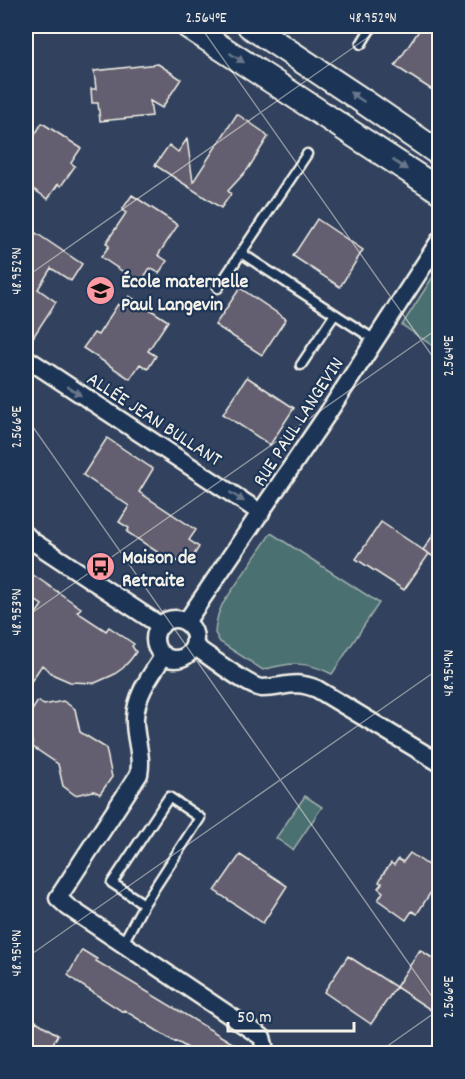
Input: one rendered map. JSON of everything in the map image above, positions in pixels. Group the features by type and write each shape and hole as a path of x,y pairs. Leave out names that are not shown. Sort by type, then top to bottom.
{"main road":[{"path":"188,26 440,191"},
{"path":"250,26 440,154"}],"street":[{"name":"RUE PAUL LANGEVIN","path":"186,622 261,513 440,240"},
{"name":"ALLÉE JEAN BULLANT","path":"26,358 261,513"},
{"path":"26,537 161,626"},
{"path":"170,620 186,622 195,635 194,646 190,652 177,659 164,655 156,644 156,636 161,626 170,620"},
{"path":"194,646 259,688 294,683 306,684 317,689 438,763"},
{"path":"164,655 140,695 137,705 135,719 141,763 139,774 58,898 261,1037 266,1053"}],"lane":[{"path":"360,44 372,26"},
{"path":"218,288 307,154"},
{"path":"242,253 375,340"},
{"path":"301,365 335,314"},
{"path":"123,943 144,904 200,818 169,797 112,883 144,904"}],"green space":[{"path":"436,272 439,275 439,350 402,325"},
{"path":"271,533 379,603 332,674 298,664 263,670 220,642 215,633 222,605"},
{"path":"305,796 322,807 293,850 276,838"}],"building":[{"path":"422,26 440,26 440,95 395,66"},
{"path":"158,64 181,79 162,108 150,101 152,116 100,121 98,103 92,103 91,89 96,89 94,71"},
{"path":"237,114 268,137 248,169 228,191 231,194 221,208 155,165 169,145 178,152 187,139 193,182"},
{"path":"42,123 81,148 71,163 75,166 61,186 58,184 48,199 26,184 26,133 33,138"},
{"path":"132,195 178,225 158,255 167,261 159,273 150,268 140,283 101,257 109,246 106,243 126,213 122,210"},
{"path":"317,219 363,250 340,287 293,256"},
{"path":"36,233 82,264 71,281 51,268 38,289 56,302 26,348 26,248"},
{"path":"240,288 286,319 262,355 215,325"},
{"path":"129,296 168,321 148,351 156,356 148,369 140,364 130,379 83,348 94,333 98,335 118,304 122,307"},
{"path":"247,377 294,408 270,445 223,414"},
{"path":"107,438 153,469 139,492 196,530 189,540 199,547 187,566 176,560 174,563 127,532 129,528 119,522 129,506 83,475"},
{"path":"381,522 429,554 404,590 356,559"},
{"path":"440,525 440,561 423,550"},
{"path":"26,570 81,608 77,612 106,631 109,627 134,644 132,646 136,652 123,668 95,683 70,682 54,675 42,665 26,689 26,629 42,605 26,594"},
{"path":"38,701 44,705 63,701 75,709 80,732 106,748 112,777 100,794 94,791 75,795 63,786 58,764 33,747 27,718"},
{"path":"410,853 438,872 432,881 436,884 417,914 412,911 406,920 378,900 383,892 378,888 382,883 379,882 383,874 391,863 394,865 398,859 403,862"},
{"path":"240,855 287,886 263,923 215,891"},
{"path":"82,950 97,959 96,961 249,1053 196,1053 124,1010 123,1012 68,975"},
{"path":"420,950 440,963 440,1016 396,987"},
{"path":"348,956 396,987 371,1024 324,992"},
{"path":"36,1021 58,1035 47,1053 26,1053 26,1037"}],"place":[{"name":"École maternelle Paul Langevin","path":"100,291"},
{"name":"Maison de Retraite","path":"101,567"}]}
